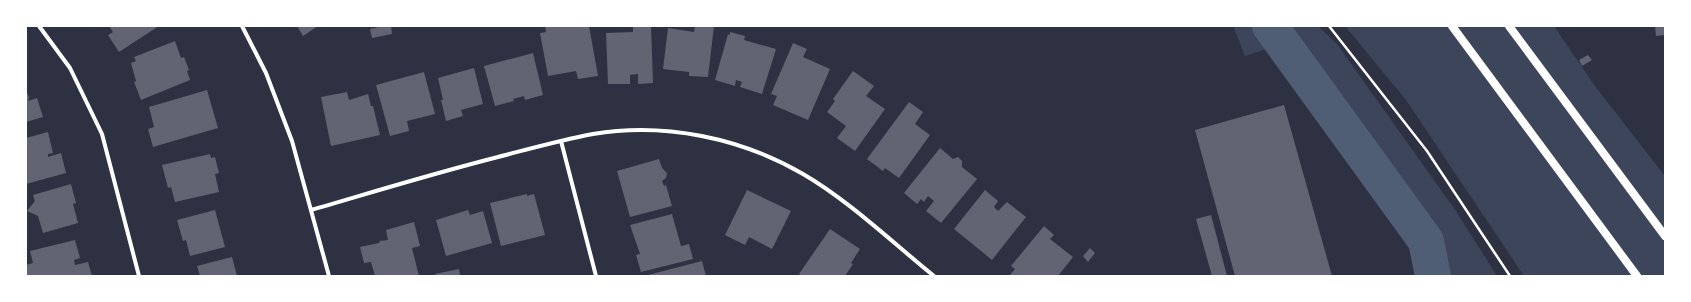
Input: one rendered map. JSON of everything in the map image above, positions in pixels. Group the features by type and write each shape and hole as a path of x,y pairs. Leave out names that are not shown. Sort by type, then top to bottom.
{"main road":[{"path":"1452,26 1637,276"},
{"path":"1509,26 1665,236"}],"street":[{"path":"39,26 70,68 102,134 139,276"},
{"path":"242,26 266,73 292,141 329,276"},
{"path":"312,210 562,140 602,133 667,131 703,136 738,145 772,158 804,174 833,194 932,275"},
{"path":"562,140 596,276"}],"path":[{"path":"1329,26 1427,151 1510,276"}],"shaded area":[{"path":"1233,26 1318,26 1337,44 1456,211 1497,276 1431,276 1331,114 1278,45 1245,56"},
{"path":"1345,26 1554,26 1595,86 1665,176 1665,276 1524,276 1406,100"}],"building":[{"path":"109,26 159,26 119,52 108,35 113,32"},
{"path":"297,26 318,26 303,36"},
{"path":"391,26 392,34 372,38 370,29"},
{"path":"545,26 589,26 598,76 578,79 576,71 548,76 540,33 546,32"},
{"path":"633,26 651,26 653,83 638,84 638,74 630,75 630,84 608,84 606,33 633,32"},
{"path":"695,26 714,26 708,77 689,76 689,72 663,69 668,28 694,32"},
{"path":"1655,26 1665,26 1665,35 1656,36"},
{"path":"730,32 745,36 744,40 776,49 762,94 740,87 742,82 736,80 735,86 715,80 728,34 730,35"},
{"path":"175,41 181,58 184,57 189,70 187,71 190,80 141,100 134,82 136,81 131,63 136,61 134,57"},
{"path":"793,43 807,49 803,57 830,69 808,120 773,105 777,96 771,94"},
{"path":"533,53 543,95 525,100 524,96 513,99 514,101 495,106 484,66"},
{"path":"1588,55 1592,60 1582,66 1579,60"},
{"path":"474,68 483,104 461,110 463,116 446,121 438,78"},
{"path":"853,71 874,86 866,96 885,109 855,151 837,138 846,126 827,112 835,101 833,99"},
{"path":"424,72 435,114 407,121 409,131 390,136 376,85"},
{"path":"207,90 218,128 153,147 148,129 154,127 149,107"},
{"path":"26,91 29,97 28,101 37,98 43,117 26,122"},
{"path":"347,92 349,100 368,94 371,106 373,106 380,135 331,146 321,97"},
{"path":"909,102 923,112 915,124 930,135 899,178 885,168 883,171 867,159"},
{"path":"1284,105 1332,276 1235,276 1195,130"},
{"path":"48,132 53,153 48,154 48,157 61,153 66,173 26,184 26,138"},
{"path":"940,148 953,159 958,157 962,161 962,167 977,179 941,223 926,211 934,201 928,196 924,202 921,199 917,204 904,193"},
{"path":"210,154 211,158 215,157 219,173 215,174 219,192 175,202 171,187 168,188 162,165"},
{"path":"659,159 662,168 667,173 666,178 662,181 664,186 666,185 672,206 630,217 617,171"},
{"path":"71,184 76,203 73,204 78,223 43,233 38,216 27,211 35,201 33,195"},
{"path":"747,190 791,211 772,249 749,237 745,245 725,235"},
{"path":"985,190 998,201 994,207 998,211 1007,202 1026,217 992,260 954,229"},
{"path":"527,194 527,196 534,194 545,235 501,246 490,203"},
{"path":"215,210 225,247 190,256 186,240 183,241 177,220"},
{"path":"468,210 470,215 483,211 492,243 446,256 436,220"},
{"path":"672,214 681,246 689,244 693,259 641,272 636,255 640,254 630,225"},
{"path":"1211,215 1227,276 1212,276 1196,219"},
{"path":"414,222 420,246 412,248 419,276 375,276 371,262 364,263 360,247 388,240 386,230"},
{"path":"1044,226 1054,235 1050,239 1073,257 1058,276 1009,276 1015,269 1011,266"},
{"path":"830,229 860,249 851,263 853,264 845,276 802,276 799,274"},
{"path":"75,240 80,258 74,260 75,265 88,262 92,276 26,276 26,265 33,263 30,251"},
{"path":"1090,248 1095,253 1088,262 1083,256"},
{"path":"232,257 237,276 200,276 197,266"},
{"path":"702,261 706,276 648,276 648,275"},
{"path":"459,269 460,276 436,276 435,274"}],"waterway":[{"path":"1270,26 1426,241 1433,276"}]}
